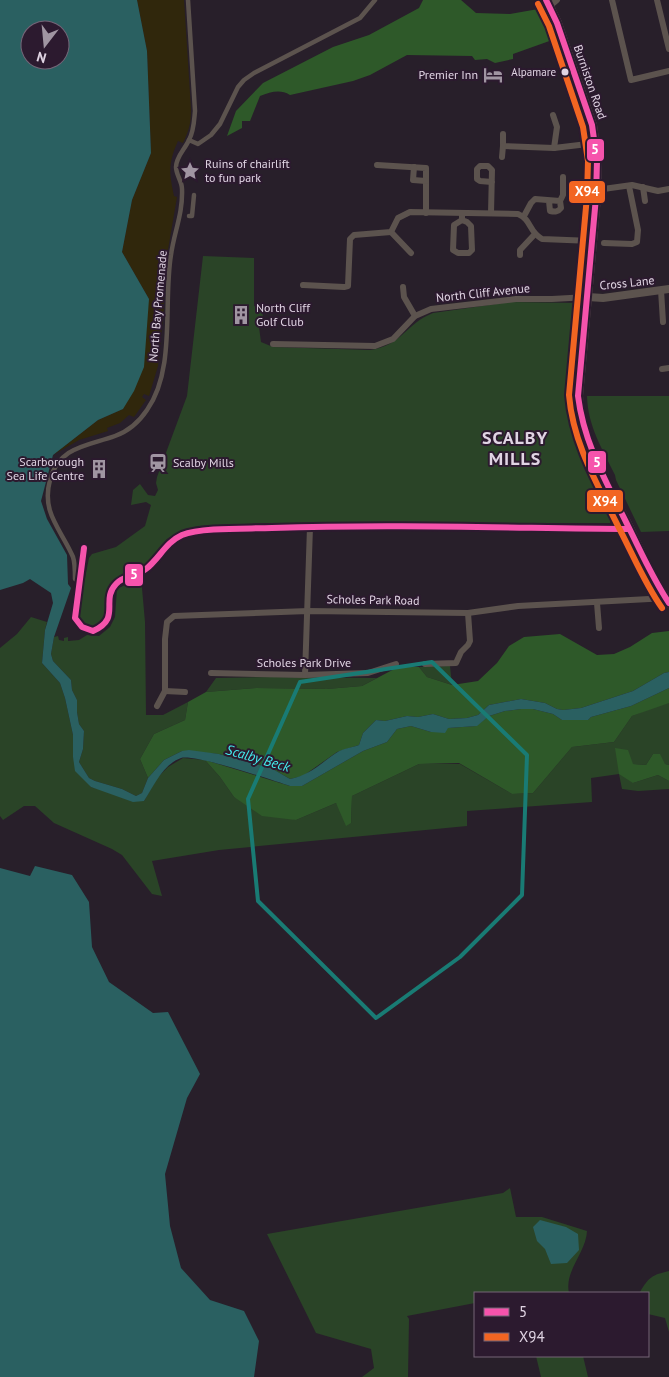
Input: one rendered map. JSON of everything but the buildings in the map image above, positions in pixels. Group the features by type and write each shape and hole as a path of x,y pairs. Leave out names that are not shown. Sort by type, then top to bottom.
{"main road":[{"name":"Burniston Road","path":"551,2 596,143 596,190 579,388 579,409 585,436 629,529 668,599"}],"street":[{"name":"North Bay Promenade","path":"81,581 75,579 74,559 50,514 48,488 51,477 63,457 73,449 125,432 136,424 153,401 163,370 171,254 181,214 182,186 176,166 194,127 195,111 188,0"},
{"path":"189,140 198,144 212,134 220,124 230,102 244,80 360,18 374,0"},
{"path":"612,0 631,80 669,71"},
{"path":"658,0 669,49"},
{"path":"553,115 557,127 554,148"},
{"path":"502,157 503,134"},
{"path":"503,146 554,148 596,143"},
{"path":"377,165 426,168 426,213"},
{"path":"414,167 413,180 426,181"},
{"path":"549,201 550,211 555,212 561,208 563,177"},
{"path":"491,213 492,182"},
{"path":"604,243 632,244 637,242 638,230 629,186"},
{"path":"596,190 629,186 658,190 669,189"},
{"path":"643,188 645,202"},
{"path":"189,216 192,216 194,195"},
{"path":"524,216 535,199 560,201"},
{"path":"391,232 398,218 410,212 462,216 491,213 518,214 524,216 534,235 542,238 592,241"},
{"path":"462,216 471,226 472,250 469,253 458,253 453,250 454,225 462,216"},
{"path":"391,232 410,253"},
{"path":"303,285 348,286 350,239 354,236 391,232"},
{"path":"520,254 520,250 534,235"},
{"path":"403,287 404,297 415,316"},
{"path":"663,322 665,290"},
{"name":"Cross Lane","path":"588,297 610,297 665,290"},
{"name":"North Cliff Avenue","path":"273,344 375,346 393,339 415,316 431,309 516,298 588,297"},
{"path":"305,675 310,527"},
{"path":"84,548 75,618 82,627 93,631 103,626 109,618 110,598 114,586 118,582 148,568 170,542 182,534 196,531 310,527 629,529"},
{"name":"Scholes Park Road","path":"157,706 165,692 165,639 167,622 174,616 308,610 468,613 518,606 668,599"},
{"path":"597,603 599,628"},
{"path":"426,664 456,663 461,652 470,641 468,613"},
{"name":"Scholes Park Drive","path":"211,673 305,675 368,673 396,664"},
{"path":"165,692 185,692"}],"highlighted area":[{"path":"432,662 527,755 522,895 460,957 376,1018 258,901 248,799 300,682"}],"shaded area":[{"path":"0,0 137,0 147,51 151,153 132,200 122,252 149,299 144,367 134,391 123,409 98,420 53,455 41,501 47,519 67,555 68,584 71,588 54,637 51,654 53,661 71,680 72,690 77,700 79,724 84,731 83,749 79,762 89,778 122,789 136,796 142,793 148,778 164,760 182,751 189,750 219,754 271,768 290,779 309,772 339,751 359,745 363,733 376,720 385,721 407,716 418,717 433,714 449,719 467,718 478,715 489,705 521,699 545,703 563,710 581,708 633,691 669,672 669,688 631,706 591,717 588,720 562,720 553,714 533,709 521,709 489,716 477,726 448,728 445,733 431,732 411,726 397,729 387,742 363,751 302,786 290,786 234,768 201,760 181,758 174,761 164,771 144,801 133,802 91,787 75,771 73,735 65,698 60,683 42,663 45,630 53,603 51,593 30,579 0,590"},
{"name":"North Cliff Golf Club","path":"203,256 254,258 254,306 262,308 263,319 259,327 261,342 273,347 370,350 390,344 416,323 433,313 510,302 580,303 571,420 572,426 610,505 612,514 610,523 268,523 198,526 179,532 167,539 142,568 125,573 113,580 108,590 105,617 100,624 94,627 86,627 80,621 79,608 89,558 92,554 116,547 145,526 151,505 146,502 131,505 133,490 140,484 148,495 155,496 158,490 157,477 187,396"},
{"path":"587,396 669,396 669,531 641,532 596,437 590,418"},
{"path":"141,577 145,622 146,715 163,715 188,702 185,720 154,734 140,759 148,778 142,793 136,796 122,789 89,778 79,762 83,749 84,731 79,724 77,700 72,690 71,680 53,661 51,654 54,637 58,636 59,640 64,641 64,638 68,637 68,641 79,640 87,635 99,636 110,627 115,617 117,589"},
{"path":"31,617 47,622 42,663 60,683 73,735 73,757 91,787 144,801 157,778 168,767 183,758 205,760 234,797 296,820 336,803 351,823 352,796 419,764 460,764 512,794 533,793 572,747 614,742 632,716 667,702 669,703 669,765 653,754 646,765 633,764 633,783 658,775 669,781 669,789 638,791 622,789 619,774 591,778 592,802 467,811 467,826 219,850 152,861 162,896 152,894 122,855 54,823 35,806 24,806 3,820 0,816 0,648 17,634"},
{"path":"450,666 452,685 427,677 419,667"},
{"path":"216,678 377,678 362,686 327,689 256,688 206,692"},
{"path":"35,866 72,875 89,902 92,947 109,982 153,1013 168,1012 200,1074 187,1098 165,1174 170,1226 181,1268 210,1300 244,1311 259,1341 254,1377 0,1377 0,868 30,876"},
{"path":"510,1188 516,1217 542,1217 587,1231 583,1247 572,1270 568,1285 569,1292 474,1292 474,1303 407,1316 409,1319 408,1377 362,1377 374,1368 371,1349 316,1333 267,1234 503,1193"},
{"path":"540,1220 566,1227 578,1234 579,1250 567,1263 551,1264 545,1249 537,1241 533,1227"},
{"path":"669,1271 669,1332 665,1318 649,1314 649,1292 640,1292 652,1277"},
{"path":"536,1357 583,1357 588,1377 541,1377"}],"green space":[{"path":"423,0 461,0 476,13 510,14 544,8 555,39 513,54 513,59 495,63 487,59 475,60 472,56 407,55 370,75 353,81 290,95 279,92 268,93 260,96 250,121 242,121 242,128 227,136 236,111 263,83 333,47 369,35 419,8"},
{"path":"669,631 669,672 633,691 581,708 563,710 545,703 521,699 489,705 478,715 467,718 449,719 433,714 418,717 407,716 385,721 376,720 363,733 359,745 337,752 303,776 290,779 271,768 219,754 182,751 164,760 148,778 140,759 154,734 185,720 188,702 206,692 256,688 327,689 362,686 400,666 419,667 427,677 452,685 478,681 497,663 509,646 524,637 560,634 597,655 614,654 630,647 652,633"},
{"path":"669,688 669,703 632,716 614,742 572,747 533,793 512,794 459,763 419,764 352,796 351,823 346,826 336,803 296,820 262,816 234,797 205,760 290,786 302,786 363,751 387,742 397,729 411,726 431,732 448,728 476,726 489,716 521,709 533,709 553,714 562,720 588,720 591,717 631,706"},
{"path":"615,748 628,750 633,764 646,765 653,754 660,754 665,764 669,765 669,781 658,775 633,783 619,774"}],"sand":[{"path":"137,0 184,0 191,109 187,134 183,143 178,141 171,162 172,188 174,196 177,197 164,273 164,304 159,304 159,306 164,307 158,366 149,396 144,394 142,397 146,400 134,417 129,415 120,423 107,428 108,431 79,440 53,455 98,420 123,409 149,299 122,252 132,200 151,153 147,51"}],"transit line":[{"name":"5","path":"546,0 557,23 592,125 597,161 596,197 578,396 581,414 591,448 605,480 648,566 669,603"},
{"name":"X94","path":"538,4 549,26 583,127 588,161 587,196 569,395 571,413 588,465 645,580 662,608"},
{"name":"5","path":"84,548 75,618 82,627 93,631 107,621 110,597 116,584 146,569 171,542 191,532 225,529 361,526 629,529"}],"place":[{"name":"Alpamare","path":"565,72"},
{"name":"Premier Inn","path":"493,75"},
{"name":"Ruins of chairlift to fun park","path":"190,171"},
{"name":"North Cliff Golf Club","path":"241,315"},
{"name":"Scalby Mills","path":"158,463"},
{"name":"Scarborough Sea Life Centre","path":"99,469"}],"district":[{"name":"SCALBY MILLS","path":"515,448"}],"water label":[{"name":"Scalby Beck","path":"258,758"}]}
